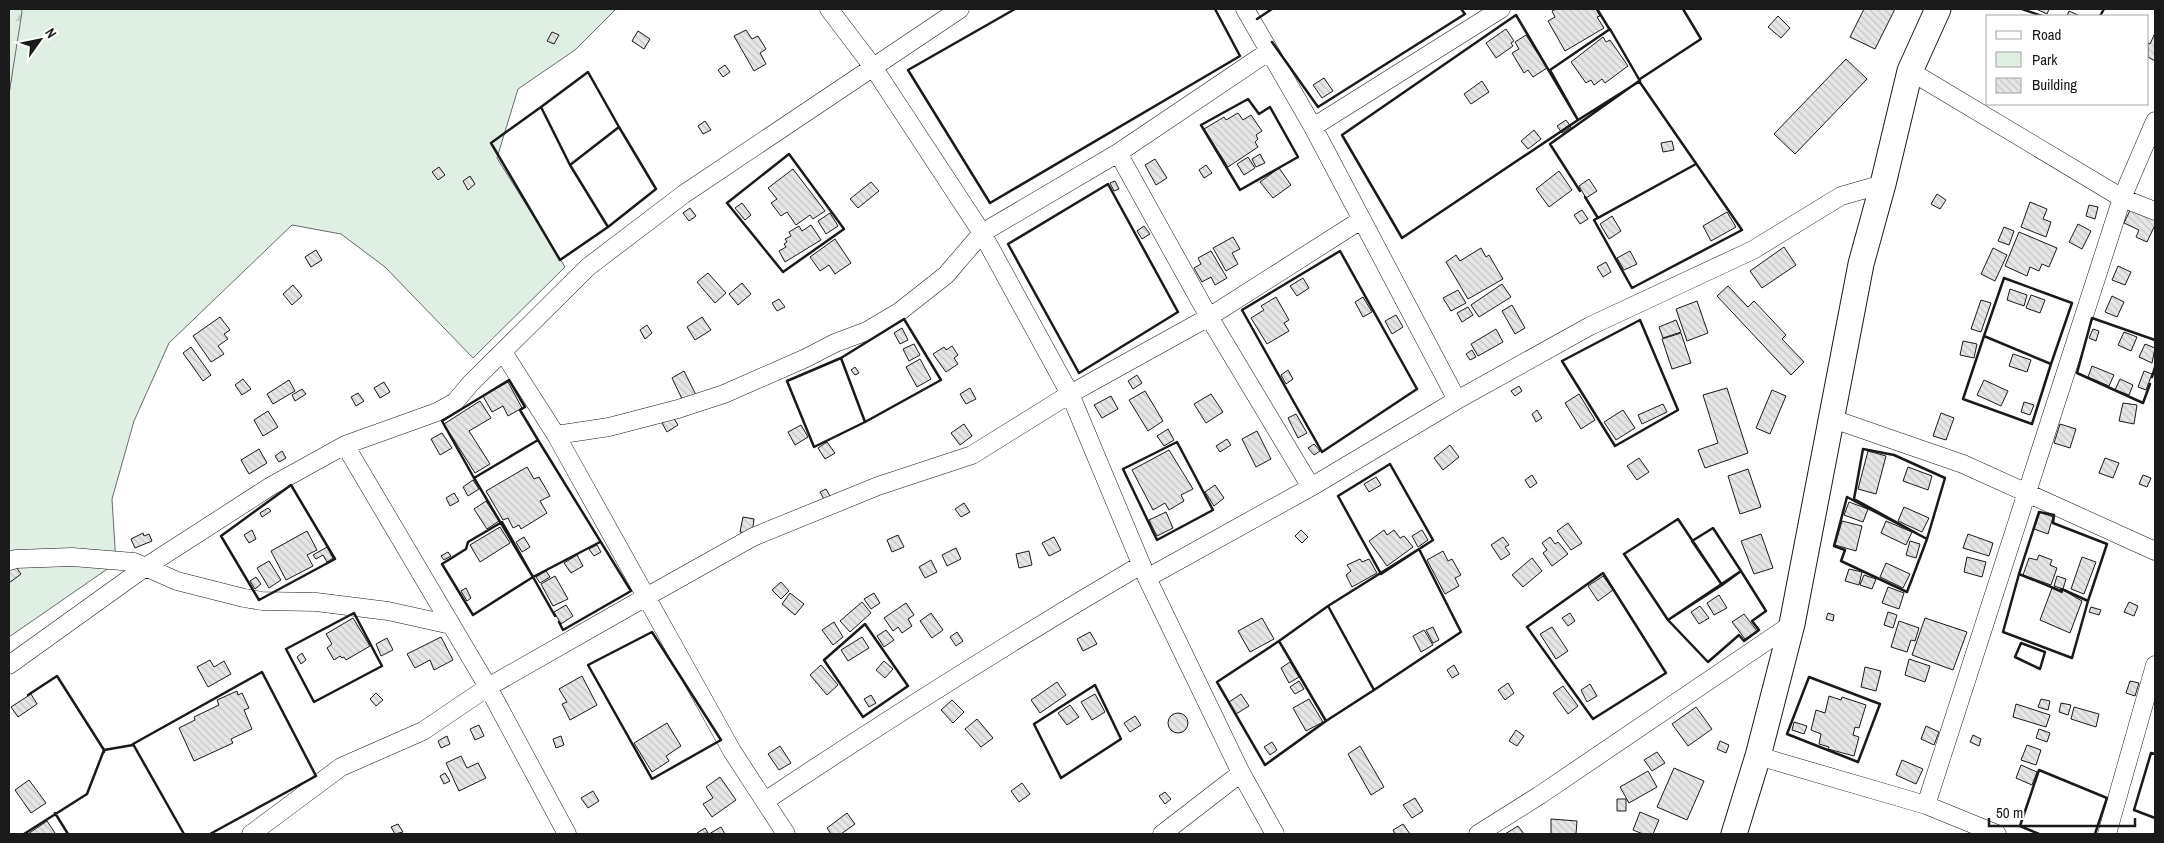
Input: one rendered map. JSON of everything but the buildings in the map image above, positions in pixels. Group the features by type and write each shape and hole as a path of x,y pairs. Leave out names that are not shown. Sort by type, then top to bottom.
{"street":[{"path":"829,9 873,68 982,233 1070,394 1144,571 1241,773 1275,834"},
{"path":"9,665 147,566 271,486 345,445 437,412 455,402 470,384 588,267 684,194 960,9"},
{"path":"1245,9 1268,52 1313,127 1457,400"},
{"path":"1313,127 1501,9"},
{"path":"1734,834 1758,756 1792,624 1861,264 1883,184 1910,71 1938,9"},
{"path":"556,435 609,427 678,409 724,394 798,362 835,343 867,331 899,312 946,275 982,233 1118,153 1268,52"},
{"path":"1910,71 2122,198 2155,211"},
{"path":"1926,805 2122,198 2155,121"},
{"path":"1118,153 1209,317 1311,487"},
{"path":"765,801 889,718 1022,635 1311,487 1457,400 1590,326 1753,250 1841,196 1883,184"},
{"path":"251,834 341,768 424,731 488,687 646,596 753,537 878,486 972,454 1070,394 1209,317 1362,220"},
{"path":"503,352 556,435 732,751 786,834"},
{"path":"1830,418 1963,464 2155,551"},
{"path":"345,445 488,687 567,834"},
{"path":"9,561 16,559 72,557 114,560 147,566 177,581 262,602 316,602 388,611 451,624"},
{"path":"1478,834 1540,796 1792,624"},
{"path":"2107,834 2155,665"},
{"path":"1758,756 1926,805 1997,834"},
{"path":"1162,834 1241,773"}],"green space":[{"path":"9,9 21,9 22,12 9,94"},
{"path":"21,9 616,9 575,50 518,89 497,158 565,267 473,358 385,267 341,234 292,225 169,343 134,421 112,499 116,563 9,637 9,94"}],"wall":[{"path":"1015,9 908,70 990,203 1240,56 1215,9"},
{"path":"1257,19 1272,9"},
{"path":"1272,42 1318,107 1465,14 1461,9"},
{"path":"1597,9 1610,30"},
{"path":"1640,79 1701,39 1683,9"},
{"path":"2022,9 2039,15"},
{"path":"2101,15 2104,9"},
{"path":"1516,15 1578,120 1402,238 1342,135 1516,15"},
{"path":"1610,29 1640,81 1578,120 1550,70 1610,29"},
{"path":"588,72 619,127 570,165 541,107 588,72"},
{"path":"1580,191 1550,144 1639,81 1742,230 1632,288 1594,220 1696,164"},
{"path":"1248,99 1259,114 1270,107 1298,157 1240,190 1201,125 1248,99"},
{"path":"541,107 570,165 608,227 560,260 491,143 541,107"},
{"path":"619,127 656,189 608,227 570,165 619,127"},
{"path":"789,154 844,229 783,272 727,203 789,154"},
{"path":"1585,197 1598,218 1696,164"},
{"path":"1108,184 1178,312 1079,373 1008,244 1108,184"},
{"path":"1340,251 1417,389 1322,452 1242,310 1340,251"},
{"path":"2004,278 2072,303 2051,364 1984,336 2004,278"},
{"path":"2150,384 2143,403 2077,373 2092,318 2155,340"},
{"path":"904,319 941,380 865,422 841,358 904,319"},
{"path":"1640,320 1678,410 1615,446 1562,361 1640,320"},
{"path":"1984,336 2051,364 2032,424 1963,399 1984,336"},
{"path":"841,358 865,422 814,447 787,381 841,358"},
{"path":"2152,377 2155,367"},
{"path":"509,380 525,407 520,410 538,440 474,478 442,421 509,380"},
{"path":"559,622 563,630 631,591 538,440 474,478 533,577 600,542"},
{"path":"1177,442 1213,510 1157,540 1123,469 1177,442"},
{"path":"1863,449 1894,455 1945,478 1927,539 1854,499 1863,449"},
{"path":"1390,464 1433,540 1381,574 1338,496 1390,464"},
{"path":"291,485 335,559 259,600 221,536 291,485"},
{"path":"1847,497 1927,539 1907,592 1841,561 1845,550 1834,546 1847,497"},
{"path":"2039,512 2054,515 2053,523 2107,544 2088,601 2019,574 2039,512"},
{"path":"1678,519 1722,585 1668,620 1624,554 1678,519"},
{"path":"502,522 533,577 473,615 442,564 466,549 468,542 502,522"},
{"path":"1713,528 1741,571 1722,585 1692,541 1713,528"},
{"path":"555,616 533,577 600,542"},
{"path":"1419,549 1461,632 1374,690 1328,606 1419,549"},
{"path":"1741,571 1766,611 1752,621 1759,630 1744,641 1739,635 1708,662 1668,620 1741,571"},
{"path":"1603,573 1666,673 1593,719 1527,627 1603,573"},
{"path":"2019,574 2088,601 2072,658 2003,632 2019,574"},
{"path":"1328,606 1374,690 1326,721 1279,641 1328,606"},
{"path":"354,613 382,666 314,702 286,649 354,613"},
{"path":"865,624 908,686 863,717 824,660 865,624"},
{"path":"652,632 721,740 652,779 588,665 652,632"},
{"path":"1279,641 1326,721 1265,765 1217,682 1279,641"},
{"path":"2021,643 2045,652 2040,669 2015,657 2021,643"},
{"path":"184,834 133,744 262,672 316,776 210,834"},
{"path":"24,834 87,794 104,750 57,676 28,695"},
{"path":"1809,677 1880,704 1858,762 1787,734 1809,677"},
{"path":"1095,685 1121,739 1061,778 1034,724 1095,685"},
{"path":"104,752 104,750 133,745"},
{"path":"2155,754 2151,753 2134,810 2155,818"},
{"path":"2039,834 2020,826 2039,770 2107,798 2095,834"},
{"path":"55,813 68,834"}]}
